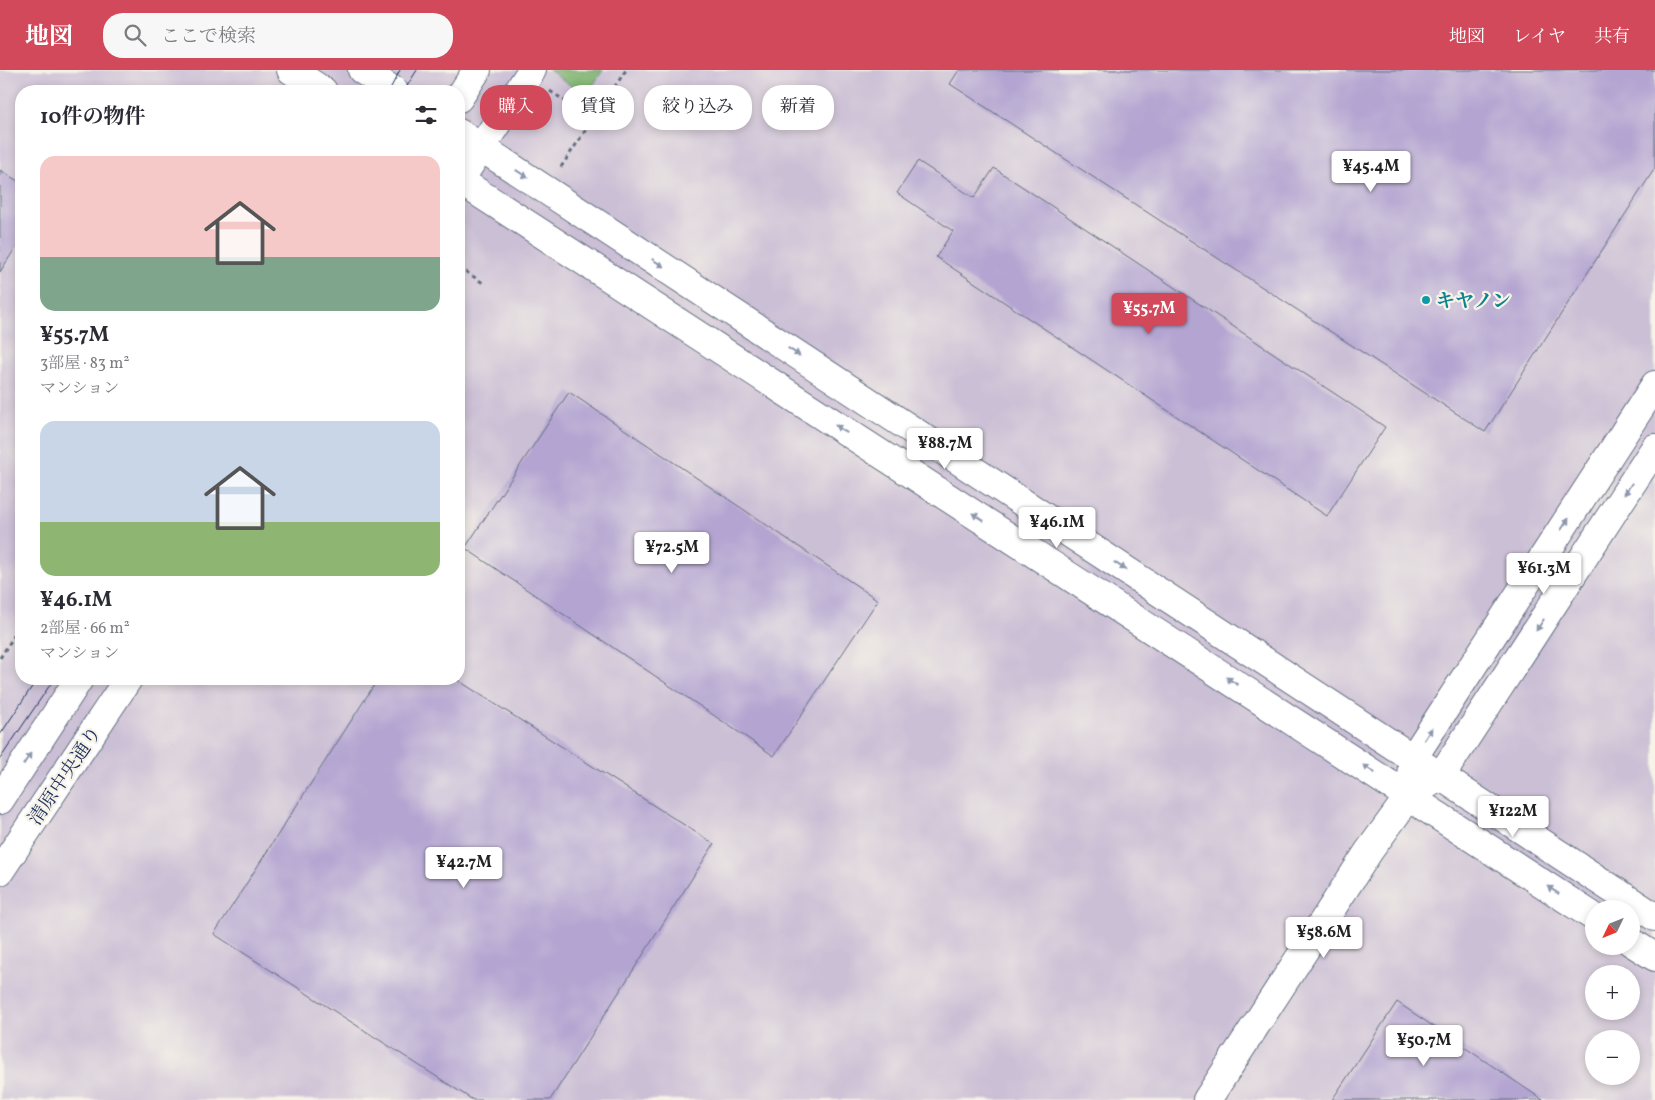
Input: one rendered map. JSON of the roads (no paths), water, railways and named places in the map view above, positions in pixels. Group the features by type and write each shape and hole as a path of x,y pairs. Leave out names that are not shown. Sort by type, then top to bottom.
{"street":[{"path":"291,70 314,85"},
{"path":"362,70 385,85"},
{"path":"465,89 477,70"},
{"path":"465,171 481,147 539,80"},
{"path":"465,137 1655,916"},
{"path":"465,184 1410,795 1585,911"},
{"path":"1410,795 1413,758 1655,386"},
{"path":"1207,1100 1369,851 1410,795 1441,776 1655,448"},
{"name":"清原中央通り","path":"0,800 76,685"},
{"name":"清原中央通り","path":"0,871 124,685"},
{"path":"1640,948 1655,957"}],"tram line":[{"path":"392,85 400,70"},
{"path":"408,85 417,70"},
{"path":"0,735 33,685"},
{"path":"0,759 50,685"}],"place":[{"name":"キヤノン","path":"1426,300"}]}
